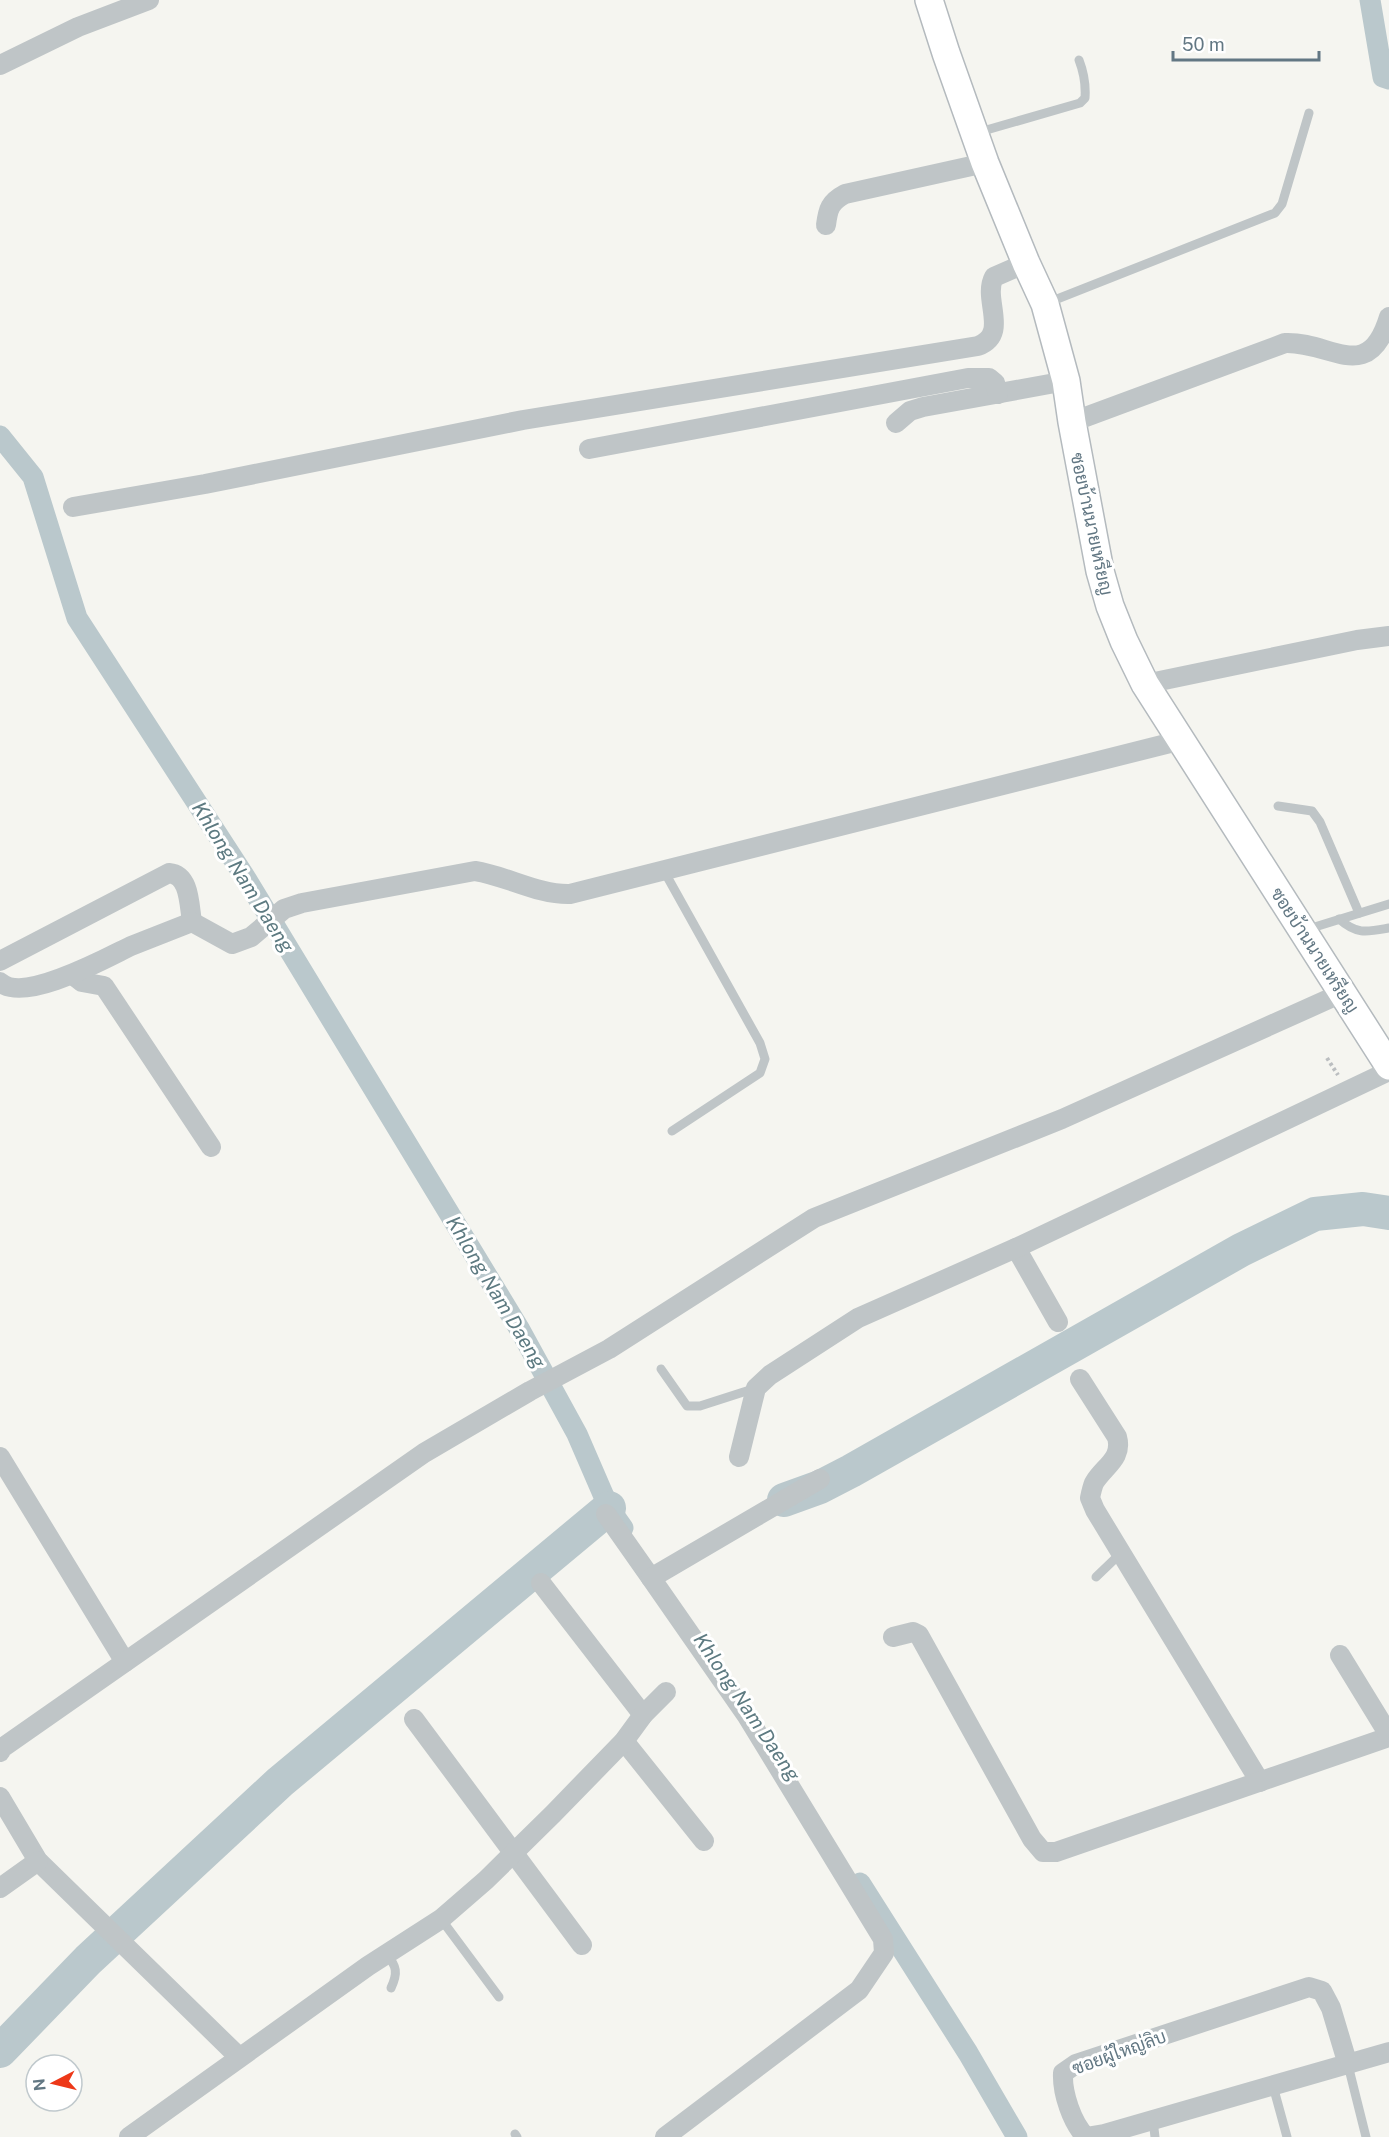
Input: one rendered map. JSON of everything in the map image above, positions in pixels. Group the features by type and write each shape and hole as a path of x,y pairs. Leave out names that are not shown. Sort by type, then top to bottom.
{"street":[{"path":"0,65 78,27 149,0"},
{"name":"ซอยบ้านนายเหรียญ","path":"929,0 985,163 1045,304 1066,381 1100,571 1110,606 1124,641 1145,684 1388,1064"},
{"path":"826,225 829,206 834,200 844,195 985,163"},
{"path":"73,507 205,484 523,420 978,346 990,340 994,330 995,316 990,285 994,277 1026,263"},
{"path":"1072,422 1285,343 1298,342 1340,355 1352,356 1366,353 1378,344 1389,317"},
{"path":"589,448 968,378 989,378 995,383 998,394"},
{"path":"896,423 910,411 923,407 1066,381"},
{"path":"1145,684 1357,640 1389,636"},
{"path":"192,922 232,944 251,937 284,909 302,903 475,871 555,895 570,894 1182,740"},
{"path":"0,961 169,873 177,874 184,880 192,922"},
{"path":"0,982 3,986 27,988 73,975 130,947 192,922"},
{"path":"73,975 82,982 104,986 211,1147"},
{"path":"0,1752 2,1748 424,1453 530,1391 609,1349 814,1218 1062,1119 1342,993"},
{"path":"739,1457 756,1388 770,1375 858,1318 1016,1248 1388,1064"},
{"path":"1016,1248 1058,1322"},
{"path":"1080,1379 1117,1437 1119,1446 1118,1453 1094,1484 1090,1498 1095,1510 1260,1782"},
{"path":"0,1457 125,1662"},
{"path":"653,1577 820,1479"},
{"path":"606,1514 653,1577 747,1716 883,1939 884,1947 879,1961 859,1990 665,2137"},
{"path":"541,1582 643,1715"},
{"path":"894,1637 913,1632 920,1635 1032,1839 1042,1852 1056,1852 1389,1736 1340,1655"},
{"path":"129,2137 386,1954 441,1919 514,1852 624,1741 643,1715 666,1692"},
{"path":"414,1719 582,1945"},
{"path":"624,1741 704,1841"},
{"path":"0,1797 38,1861 239,2057"},
{"path":"0,1888 38,1861"},
{"name":"ซอยผู้ใหญ่ลิบ","path":"1347,2065 1322,1991 1309,1987 1076,2064 1064,2073 1062,2085 1078,2129 1086,2137 1154,2128 1272,2086 1347,2065 1389,2052"}],"lane":[{"path":"974,133 1080,103 1085,98 1086,90 1079,60"},
{"path":"1045,304 1275,213 1282,204 1310,113"},
{"path":"1278,806 1312,811 1320,822 1359,913"},
{"path":"664,871 760,1044 765,1059 760,1073 672,1131"},
{"path":"1303,931 1389,904"},
{"path":"1339,919 1356,931 1366,932 1389,928"},
{"path":"661,1369 687,1406 700,1406 756,1388"},
{"path":"1096,1577 1121,1552"},
{"path":"441,1919 499,1997"},
{"path":"386,1954 395,1964 397,1975 392,1988"},
{"path":"1347,2065 1366,2137"},
{"path":"1272,2086 1287,2137"}],"waterway":[{"path":"1370,0 1383,77 1389,79"},
{"name":"Khlong Nam Daeng","path":"0,436 33,477 77,618 245,877 520,1330 577,1434 609,1508 623,1528"},
{"path":"784,1500 820,1487 851,1471 1241,1250 1315,1214 1363,1209 1389,1213"},
{"path":"0,2051 88,1960 280,1782 609,1508"},
{"name":"Khlong Nam Daeng","path":"860,1883 968,2053 1017,2137"}]}
